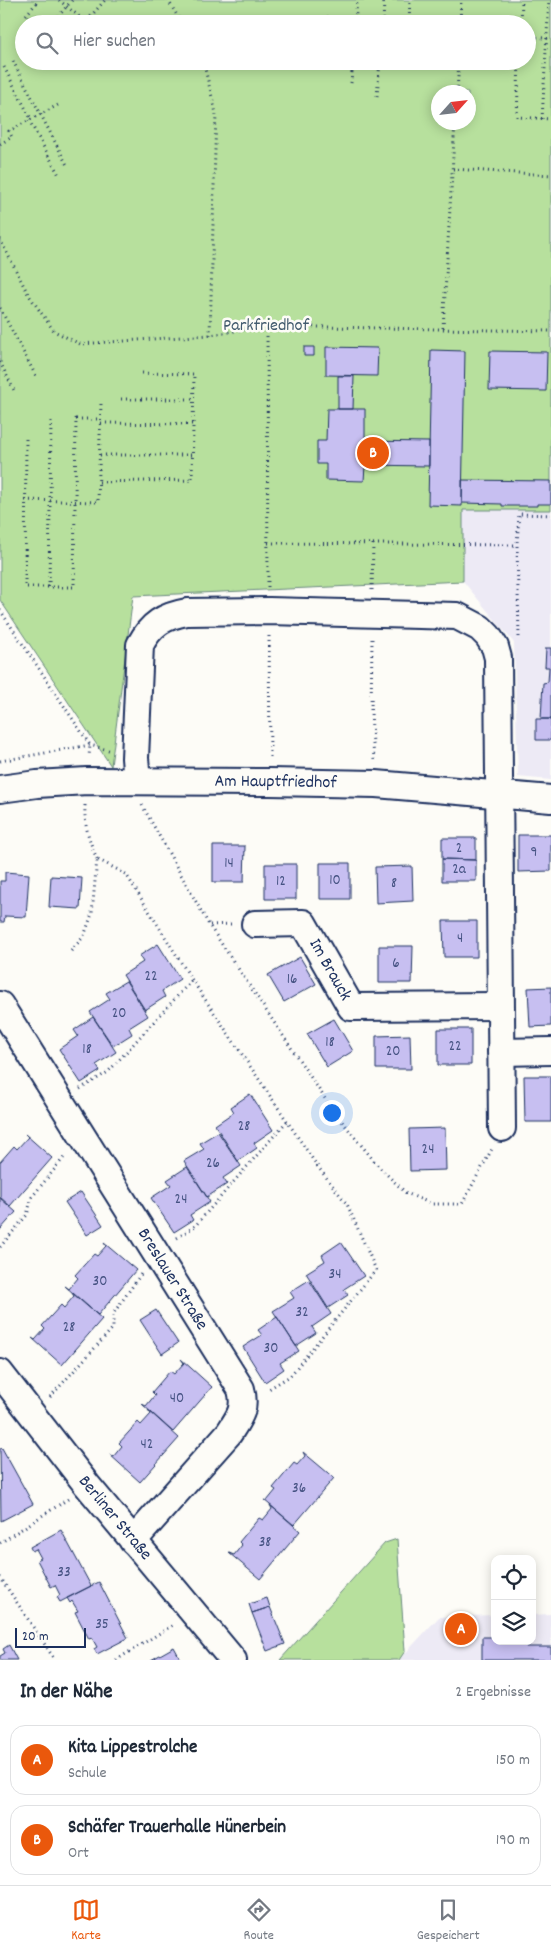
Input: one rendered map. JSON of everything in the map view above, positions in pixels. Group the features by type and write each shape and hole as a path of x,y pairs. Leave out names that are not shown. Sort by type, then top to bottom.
{"street":[{"path":"136,769 140,645 151,628 164,618 187,612 372,613 457,616 480,628 495,647 498,658 501,796 500,1006 502,1128"},
{"name":"Am Hauptfriedhof","path":"0,790 37,784 87,781 136,769 270,782 376,784 551,799"},
{"name":"Im Brauck","path":"255,924 303,923 351,1008 500,1006"},
{"name":"Breslauer Straße","path":"0,1005 234,1375 244,1403"},
{"path":"501,1052 551,1051"},
{"name":"Berliner Straße","path":"0,1373 133,1542 233,1660"},
{"path":"133,1542 229,1433 240,1417 244,1403"}],"path":[{"path":"26,15 39,0"},
{"path":"59,0 77,15"},
{"path":"60,15 72,0"},
{"path":"93,15 105,0"},
{"path":"168,0 177,15"},
{"path":"356,15 357,0"},
{"path":"383,15 384,0"},
{"path":"409,15 410,0"},
{"path":"460,0 460,15"},
{"path":"521,15 522,0"},
{"path":"542,119 549,38 549,0"},
{"path":"536,37 549,38"},
{"path":"13,61 15,65"},
{"path":"4,67 60,175"},
{"path":"18,70 67,165"},
{"path":"206,70 216,113 210,336"},
{"path":"351,83 352,70"},
{"path":"377,96 379,70"},
{"path":"457,85 458,70"},
{"path":"520,70 517,117 551,119"},
{"path":"0,144 12,137 9,131 60,104"},
{"path":"444,328 455,130"},
{"path":"453,169 551,175"},
{"path":"0,239 28,294 54,331 80,344 210,336 267,326 444,328 551,332"},
{"path":"0,308 37,378"},
{"path":"267,326 270,782"},
{"path":"0,362 14,390"},
{"path":"99,482 192,480 194,374 139,373"},
{"path":"121,399 193,399"},
{"path":"25,500 98,502 101,403"},
{"path":"26,439 25,587 74,587 76,419 193,424"},
{"path":"49,587 51,420"},
{"path":"100,455 192,455"},
{"path":"498,658 519,654 517,544 519,514 551,516"},
{"path":"268,543 517,544"},
{"path":"373,544 371,712 376,784"},
{"path":"0,610 90,745 136,769 138,794 144,808 214,933 332,1109 379,1167 406,1193 432,1204 462,1204 502,1128"},
{"path":"0,761 90,745"},
{"path":"71,951 84,936 92,914 97,859 88,838 84,820 87,781"},
{"path":"97,859 126,874 192,980 318,1168 348,1204 376,1270 290,1376 244,1403"},
{"path":"61,1102 108,1072 192,980"},
{"path":"32,1416 113,1328 113,1314 156,1253 195,1226 287,1121"},
{"path":"0,1247 27,1215 32,1197 82,1135"},
{"path":"0,1543 87,1485"},
{"path":"0,1578 55,1660"},
{"path":"116,1660 159,1636 192,1611"}],"shaded area":[{"path":"462,509 551,510 551,780 518,777 514,643 463,581"},
{"path":"551,1614 551,1660 399,1660 439,1617 491,1615 491,1645 536,1645 536,1615"}],"green space":[{"name":"Parkfriedhof","path":"0,0 551,0 551,510 463,510 463,581 133,596 111,766 0,600"},
{"path":"397,1539 405,1651 399,1660 280,1660 385,1543"}],"building":[{"path":"304,347 314,347 314,356 304,356"},
{"path":"326,347 378,348 377,376 326,375"},
{"path":"431,350 465,351 462,506 428,505"},
{"path":"490,351 547,352 546,391 489,390"},
{"path":"338,376 354,376 353,409 338,409"},
{"path":"327,409 365,409 365,441 429,442 429,466 365,465 364,481 326,480 326,464 317,464 317,441 326,441"},
{"path":"462,480 551,481 551,504 502,506 502,504 462,503"},
{"path":"546,648 551,648 551,719 541,719 543,683 548,682 549,667 545,667"},
{"path":"536,719 551,719 551,740 536,740"},
{"path":"518,835 551,835 551,871 518,872"},
{"path":"442,838 476,838 476,860 442,859"},
{"path":"213,846 245,846 244,882 213,882"},
{"path":"442,859 476,860 476,881 442,881"},
{"path":"320,863 350,863 350,899 320,899"},
{"path":"265,864 296,864 296,899 265,899"},
{"path":"412,866 413,901 376,903 375,867"},
{"path":"5,872 29,874 26,917 5,916 4,922 0,922 0,881 5,881"},
{"path":"51,876 82,878 80,909 49,907"},
{"path":"443,921 477,921 477,957 444,957"},
{"path":"158,944 180,979 162,991 165,997 145,1010 123,975 143,962 139,956"},
{"path":"379,946 413,946 412,983 379,983"},
{"path":"300,957 316,984 284,1002 268,975"},
{"path":"126,981 148,1016 129,1028 132,1034 113,1046 90,1012 110,999 106,993"},
{"path":"551,987 551,1026 530,1027 528,988"},
{"path":"93,1017 116,1052 96,1065 100,1071 81,1083 59,1049 78,1036 74,1030"},
{"path":"334,1019 353,1051 327,1067 307,1034"},
{"path":"438,1029 471,1029 471,1065 438,1065"},
{"path":"410,1035 411,1069 376,1069 376,1036"},
{"path":"524,1076 551,1076 551,1122 525,1122"},
{"path":"250,1094 273,1130 254,1143 257,1148 238,1161 215,1125 234,1112 231,1107"},
{"path":"445,1128 446,1170 410,1171 409,1129"},
{"path":"218,1132 241,1166 223,1178 227,1184 207,1197 184,1161 204,1149 200,1143"},
{"path":"25,1134 52,1158 10,1206 0,1197 0,1162 14,1146 17,1149 28,1137"},
{"path":"187,1167 210,1202 190,1215 193,1220 174,1232 151,1198 171,1185 167,1180"},
{"path":"81,1192 103,1225 87,1235 65,1202"},
{"path":"0,1198 16,1212 0,1230"},
{"path":"341,1242 364,1276 344,1289 348,1295 328,1308 306,1273 325,1261 322,1255"},
{"path":"104,1243 136,1270 98,1315 65,1286 69,1289 78,1278 75,1275 94,1254 97,1256 106,1246"},
{"path":"309,1280 331,1314 312,1327 316,1333 296,1346 273,1311 294,1298 290,1292"},
{"path":"71,1292 102,1319 62,1365 32,1338 35,1340 45,1329 42,1326 61,1305 64,1308 74,1296"},
{"path":"156,1310 178,1343 162,1354 140,1320"},
{"path":"277,1317 299,1351 280,1363 284,1369 265,1382 243,1347 262,1335 258,1330"},
{"path":"181,1359 212,1387 173,1432 142,1404 146,1406 155,1395 152,1392 170,1371 174,1374 184,1363"},
{"path":"148,1410 179,1438 140,1482 109,1454 113,1457 122,1446 119,1443 138,1422 141,1425 151,1414"},
{"path":"2,1448 33,1504 1,1521 0,1449"},
{"path":"303,1452 334,1478 294,1525 264,1500 267,1501 276,1490 273,1488 294,1463 297,1465 305,1456"},
{"path":"270,1505 300,1531 260,1579 229,1553 234,1555 242,1545 239,1542 259,1518 263,1520 272,1509"},
{"path":"61,1530 91,1586 60,1602 57,1597 60,1595 55,1585 51,1587 37,1560 41,1558 36,1549 32,1551 30,1547"},
{"path":"99,1582 128,1638 97,1654 94,1649 97,1647 92,1638 89,1639 75,1612 78,1611 72,1601 70,1603 67,1598"},
{"path":"267,1598 270,1607 252,1613 249,1604"},
{"path":"270,1607 285,1644 267,1651 252,1613"},
{"path":"482,1637 491,1637 491,1645 551,1647 551,1660 482,1660"},
{"path":"9,1645 17,1660 0,1660 0,1656 5,1653 3,1649"},
{"path":"174,1647 181,1660 151,1660"}],"place":[{"name":"Schäfer Trauerhalle Hünerbein","path":"373,453"},
{"name":"Kita Lippestrolche","path":"461,1629"}]}
